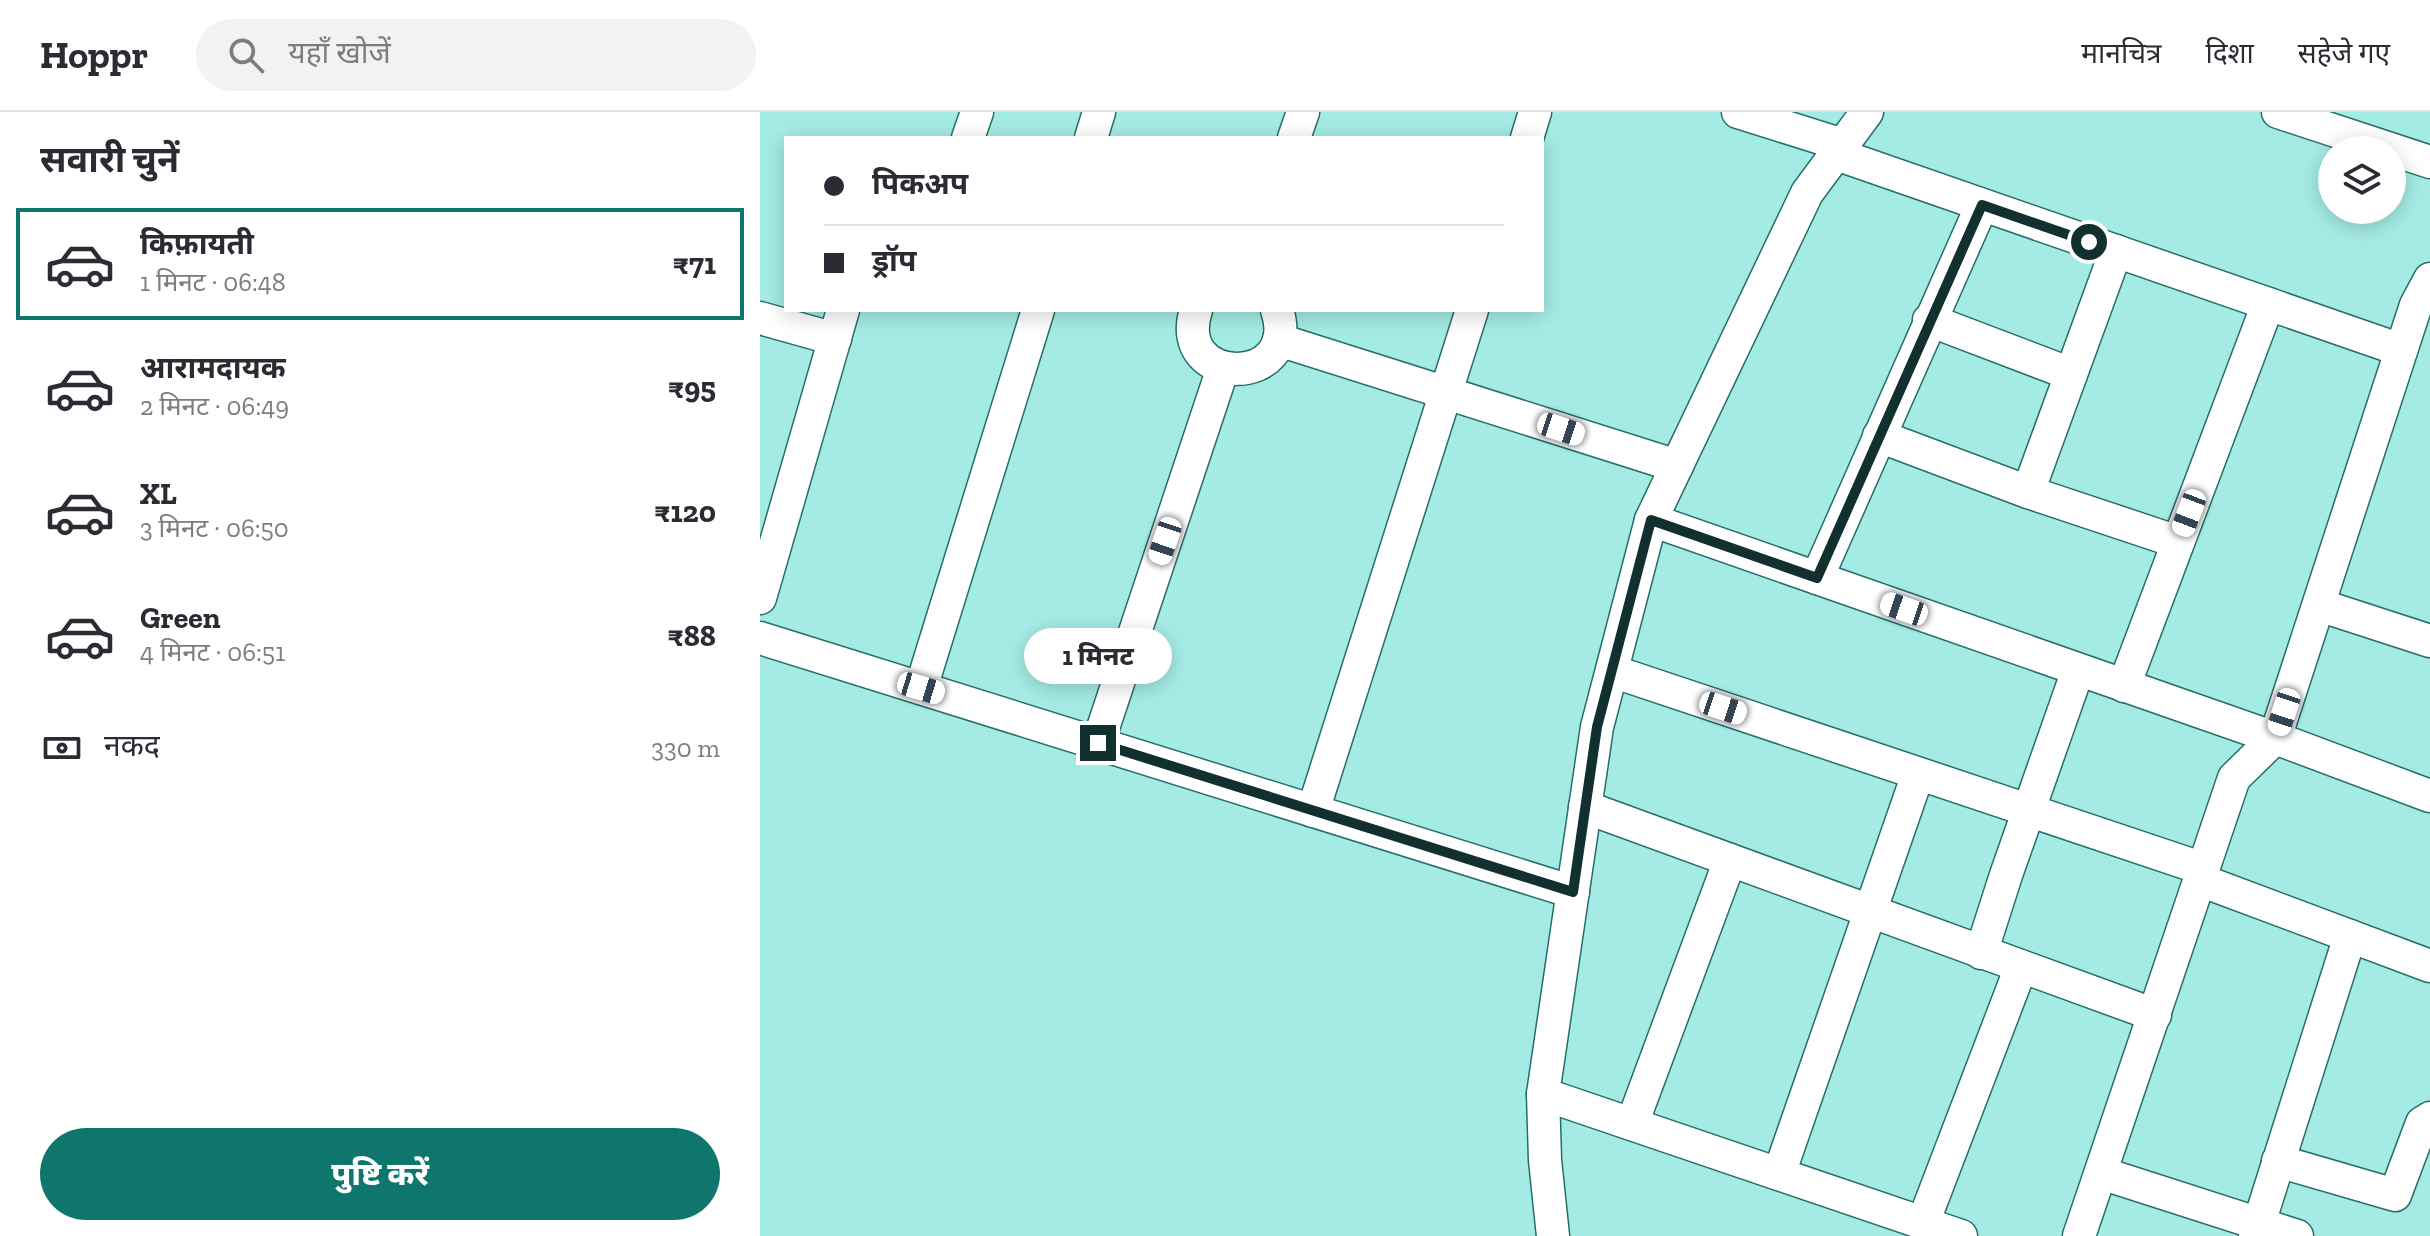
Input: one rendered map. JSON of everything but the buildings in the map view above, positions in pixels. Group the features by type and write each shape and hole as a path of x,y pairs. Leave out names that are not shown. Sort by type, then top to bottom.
{"street":[{"path":"969,136 977,112"},
{"path":"1092,136 1099,112"},
{"path":"1295,136 1303,112"},
{"path":"1528,136 1535,112"},
{"path":"1738,112 1982,205 2401,350"},
{"path":"1553,1236 1545,1160 1543,1094 1597,727 1651,520 1807,193 1867,112"},
{"path":"2278,112 2430,162"},
{"path":"1817,578 1982,205"},
{"path":"2028,492 2116,251"},
{"path":"2079,1236 2234,778 2275,738 2416,305 2430,279"},
{"path":"2124,686 2268,304"},
{"path":"921,688 1037,312"},
{"path":"1192,312 1193,336 1199,350 1209,361 1223,368 1237,371 1263,363 1273,353 1278,325 1446,393 1677,466"},
{"path":"1313,811 1471,312"},
{"path":"760,318 839,325 760,598"},
{"path":"1929,320 2071,374"},
{"path":"1098,743 1223,368"},
{"path":"1879,436 2028,492 2178,542"},
{"path":"1651,520 2275,738 2430,796"},
{"path":"2319,605 2430,641"},
{"path":"760,638 1573,892"},
{"path":"1981,953 2078,670"},
{"path":"1612,671 2029,809 2430,966"},
{"path":"1779,1174 1918,774"},
{"path":"1585,807 2155,1015"},
{"path":"1632,1124 1730,860"},
{"path":"2257,1230 2350,936"},
{"path":"1923,1223 2021,967"},
{"path":"1543,1094 1961,1236"},
{"path":"2278,1161 2395,1195 2422,1123 2430,1118"},
{"path":"2101,1173 2257,1230 2297,1236"}],"route":[{"path":"1098,743 1573,892 1597,727 1651,520 1817,578 1982,205 2089,242"}]}
